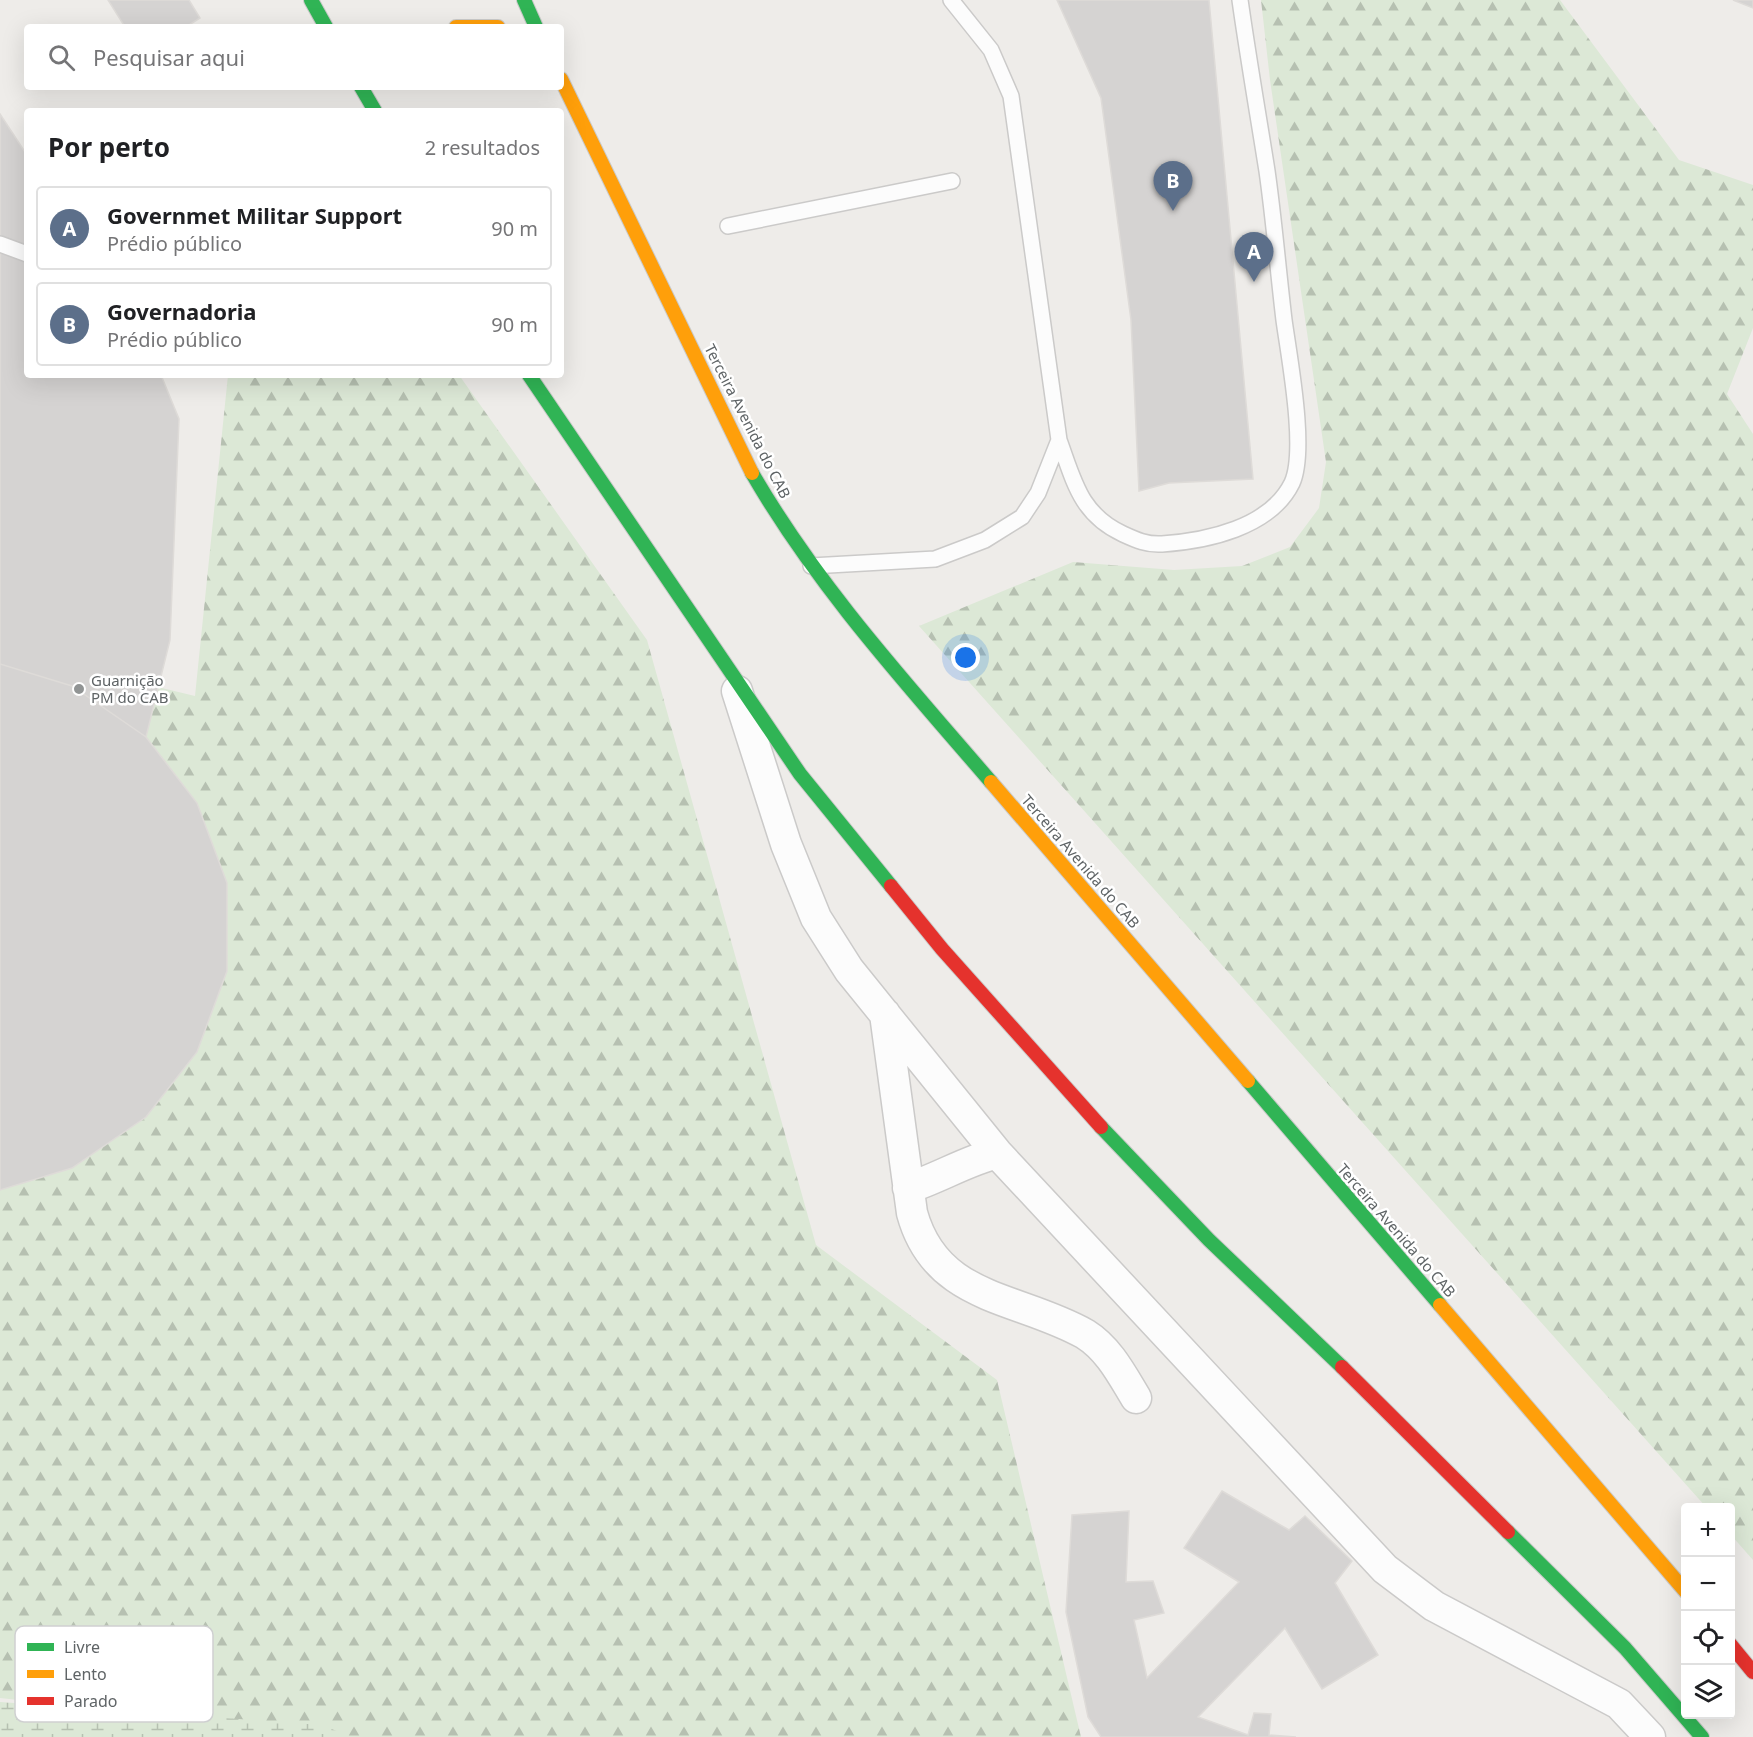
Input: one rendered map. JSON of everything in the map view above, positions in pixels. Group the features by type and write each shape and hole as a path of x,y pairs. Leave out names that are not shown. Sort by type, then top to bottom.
{"main road":[{"path":"311,0 324,24"},
{"path":"524,0 535,24"},
{"name":"Terceira Avenida do CAB","path":"564,85 753,475 811,566 850,617 1681,1586"},
{"path":"363,90 373,108"},
{"path":"376,108 380,95"},
{"path":"531,378 800,774 942,949 1066,1090 1209,1240 1317,1342 1625,1648 1701,1737"},
{"path":"1735,1649 1753,1672"}],"street":[{"path":"729,668 786,844 816,918 849,970 997,1153 1386,1569 1434,1606 1619,1704 1650,1737"},
{"path":"885,1014 908,1188 918,1234 937,1263 978,1293 1085,1335 1107,1352 1136,1398"},
{"path":"908,1188 931,1180 973,1159 997,1153"}],"lane":[{"path":"951,0 991,50 1011,96 1059,440 1078,492 1090,513 1107,526 1140,542 1154,545 1231,531 1267,512 1284,495 1293,481 1297,432 1292,382 1267,172 1240,0"},
{"path":"728,226 952,181"},
{"path":"0,244 24,253"},
{"path":"811,566 935,559 985,540 1022,517 1038,493 1059,440"}],"green space":[{"path":"1261,0 1560,0 1679,160 1753,185 1753,328 1727,394 1753,434 1753,1560 1735,1540 1735,1503 1702,1503 919,626 1073,562 1174,570 1242,566 1290,547 1319,508 1326,462 1270,80"},
{"path":"228,378 461,378 647,640 816,1245 997,1380 1081,1737 334,1737 323,1733 213,1721 213,1626 15,1626 15,1700 0,1698 0,649 195,696"},
{"path":"0,1702 15,1703 15,1722 213,1722 213,1717 322,1725 351,1737 0,1737"}],"building":[{"path":"108,0 189,0 200,18 191,24 123,24"},
{"path":"1057,0 1209,0 1253,479 1169,483 1139,491 1131,320 1101,98"},
{"path":"1733,0 1753,0 1753,8"},
{"name":"Guarnição PM do CAB","path":"0,114 24,150 24,378 162,378 179,419 170,640 146,737 197,803 227,883 227,971 197,1052 146,1117 72,1168 0,1190"},
{"path":"0,664 72,686 146,737 197,803 227,883 227,971 197,1052 146,1117 72,1168 0,1190"},
{"path":"1222,1491 1289,1530 1305,1516 1352,1561 1335,1583 1378,1655 1322,1689 1285,1628 1198,1717 1248,1735 1254,1713 1271,1714 1269,1735 1296,1737 1101,1737 1088,1717 1066,1612 1072,1515 1129,1511 1126,1582 1153,1581 1164,1613 1134,1620 1147,1678 1239,1582 1184,1548"}],"traffic: fast":[{"path":"311,0 324,24"},
{"path":"524,0 535,24"},
{"path":"363,90 373,108"},
{"path":"531,378 800,774 891,886"},
{"path":"752,473 778,515 834,595 895,671 991,782"},
{"path":"1248,1081 1440,1305"},
{"path":"1101,1127 1209,1240 1342,1367"},
{"path":"1508,1532 1625,1648 1702,1737"}],"traffic: slow":[{"path":"564,85 752,473"},
{"path":"991,782 1248,1081"},
{"path":"1440,1305 1681,1586"}],"traffic: jam":[{"path":"891,886 942,949 1101,1127"},
{"path":"1342,1367 1508,1532"},
{"path":"1735,1650 1753,1672"}],"place":[{"name":"Governadoria","path":"1173,211"},
{"name":"Governmet Militar Support","path":"1254,282"},
{"name":"Guarnição PM do CAB","path":"79,689"}]}
